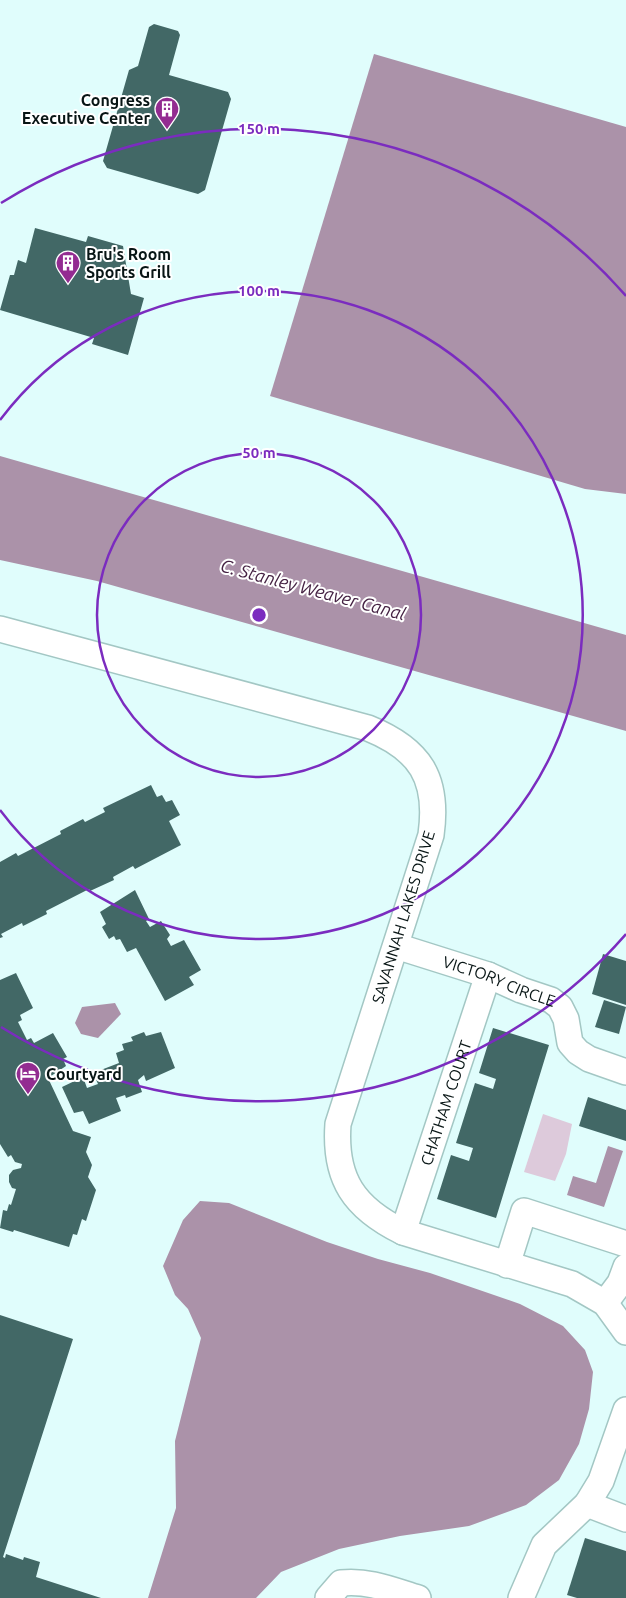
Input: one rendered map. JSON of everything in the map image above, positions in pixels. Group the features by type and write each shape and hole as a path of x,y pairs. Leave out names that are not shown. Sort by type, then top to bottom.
{"street":[{"name":"SAVANNAH LAKES DRIVE","path":"0,629 368,728 396,740 417,760 426,775 434,804 431,835 342,1110 337,1139 341,1170 356,1199 381,1221 403,1232 572,1284 604,1303 626,1332"},
{"name":"VICTORY CIRCLE","path":"396,946 488,975 521,990 551,1000 560,1007 566,1020 570,1043 578,1052 589,1059 626,1072"},
{"name":"CHATHAM COURT","path":"403,1232 488,975"},
{"path":"507,1265 524,1211 626,1244"},
{"path":"604,1303 620,1283 626,1267"},
{"path":"521,1598 544,1545 587,1504 604,1474 626,1410"},
{"path":"587,1504 626,1519"},
{"path":"328,1598 341,1583 357,1581 375,1584 418,1598"}],"shaded area":[{"path":"543,1114 572,1124 566,1154 555,1181 524,1172"}],"water":[{"path":"374,54 626,127 626,494 585,489 270,396"},
{"name":"C. Stanley Weaver Canal","path":"0,456 626,635 626,731 97,581 0,560"},
{"path":"115,1003 121,1014 98,1038 81,1034 75,1023 82,1007"},
{"path":"608,1146 623,1151 604,1207 567,1195 573,1176 596,1183"},
{"path":"200,1201 229,1203 327,1242 378,1259 430,1273 520,1304 563,1326 585,1350 593,1372 589,1409 579,1444 559,1480 526,1505 469,1526 400,1536 339,1549 281,1572 256,1598 148,1598 176,1508 175,1441 201,1338 188,1309 175,1295 163,1266 183,1220"}],"building":[{"name":"Congress Executive Center","path":"154,24 178,31 180,35 169,75 228,92 231,99 205,190 198,194 107,168 103,161 129,70 138,66 149,27"},
{"name":"Bru's Room Sports Grill","path":"35,228 86,242 88,236 123,246 131,294 144,298 128,355 92,344 94,338 0,310 10,275 14,275 18,260 26,263"},
{"path":"151,785 157,797 162,795 166,802 172,800 180,815 169,821 181,845 135,869 133,866 113,877 114,880 90,891 89,889 46,911 47,914 23,926 22,923 1,934 3,937 0,938 0,862 16,853 18,856 61,834 60,831 83,819 85,822 105,812 103,808"},
{"path":"135,890 149,919 146,921 150,927 161,921 170,935 167,939 171,946 184,940 201,970 189,977 194,985 165,1001 136,948 127,952 120,939 116,940 114,936 109,939 102,927 106,924 100,912"},
{"path":"603,954 626,961 626,1005 592,994"},
{"name":"Courtyard","path":"16,973 33,1008 20,1015 22,1020 18,1022 27,1040 31,1038 34,1043 53,1033 67,1057 63,1059 66,1066 48,1078 73,1131 91,1137 86,1152 92,1165 88,1177 96,1190 86,1221 82,1219 77,1235 73,1234 69,1247 14,1230 13,1232 0,1228 3,1210 7,1211 9,1204 11,1205 16,1189 12,1188 9,1182 9,1175 13,1170 21,1168 22,1164 15,1162 11,1155 8,1157 0,1144 0,980"},
{"path":"604,1000 626,1007 619,1034 595,1027"},
{"path":"493,1028 549,1045 496,1218 437,1199 451,1155 469,1161 473,1148 456,1143 475,1083 493,1089 496,1079 479,1073"},
{"path":"144,1032 146,1036 161,1032 175,1068 146,1081 144,1075 138,1080 142,1092 126,1098 125,1095 116,1098 121,1111 89,1124 83,1111 74,1113 62,1087 83,1077 87,1088 98,1084 93,1073 119,1063 116,1053 124,1050 122,1044 133,1041 131,1037"},
{"path":"588,1097 626,1110 626,1141 579,1126"},
{"path":"0,1315 73,1339 3,1557 5,1558 6,1554 23,1560 24,1557 40,1562 36,1577 101,1598 0,1598"},
{"path":"585,1538 626,1551 626,1598 577,1598 567,1595"}],"place":[{"name":"Congress Executive Center","path":"167,130"},
{"name":"Bru's Room Sports Grill","path":"68,284"},
{"name":"Courtyard","path":"28,1095"}]}
